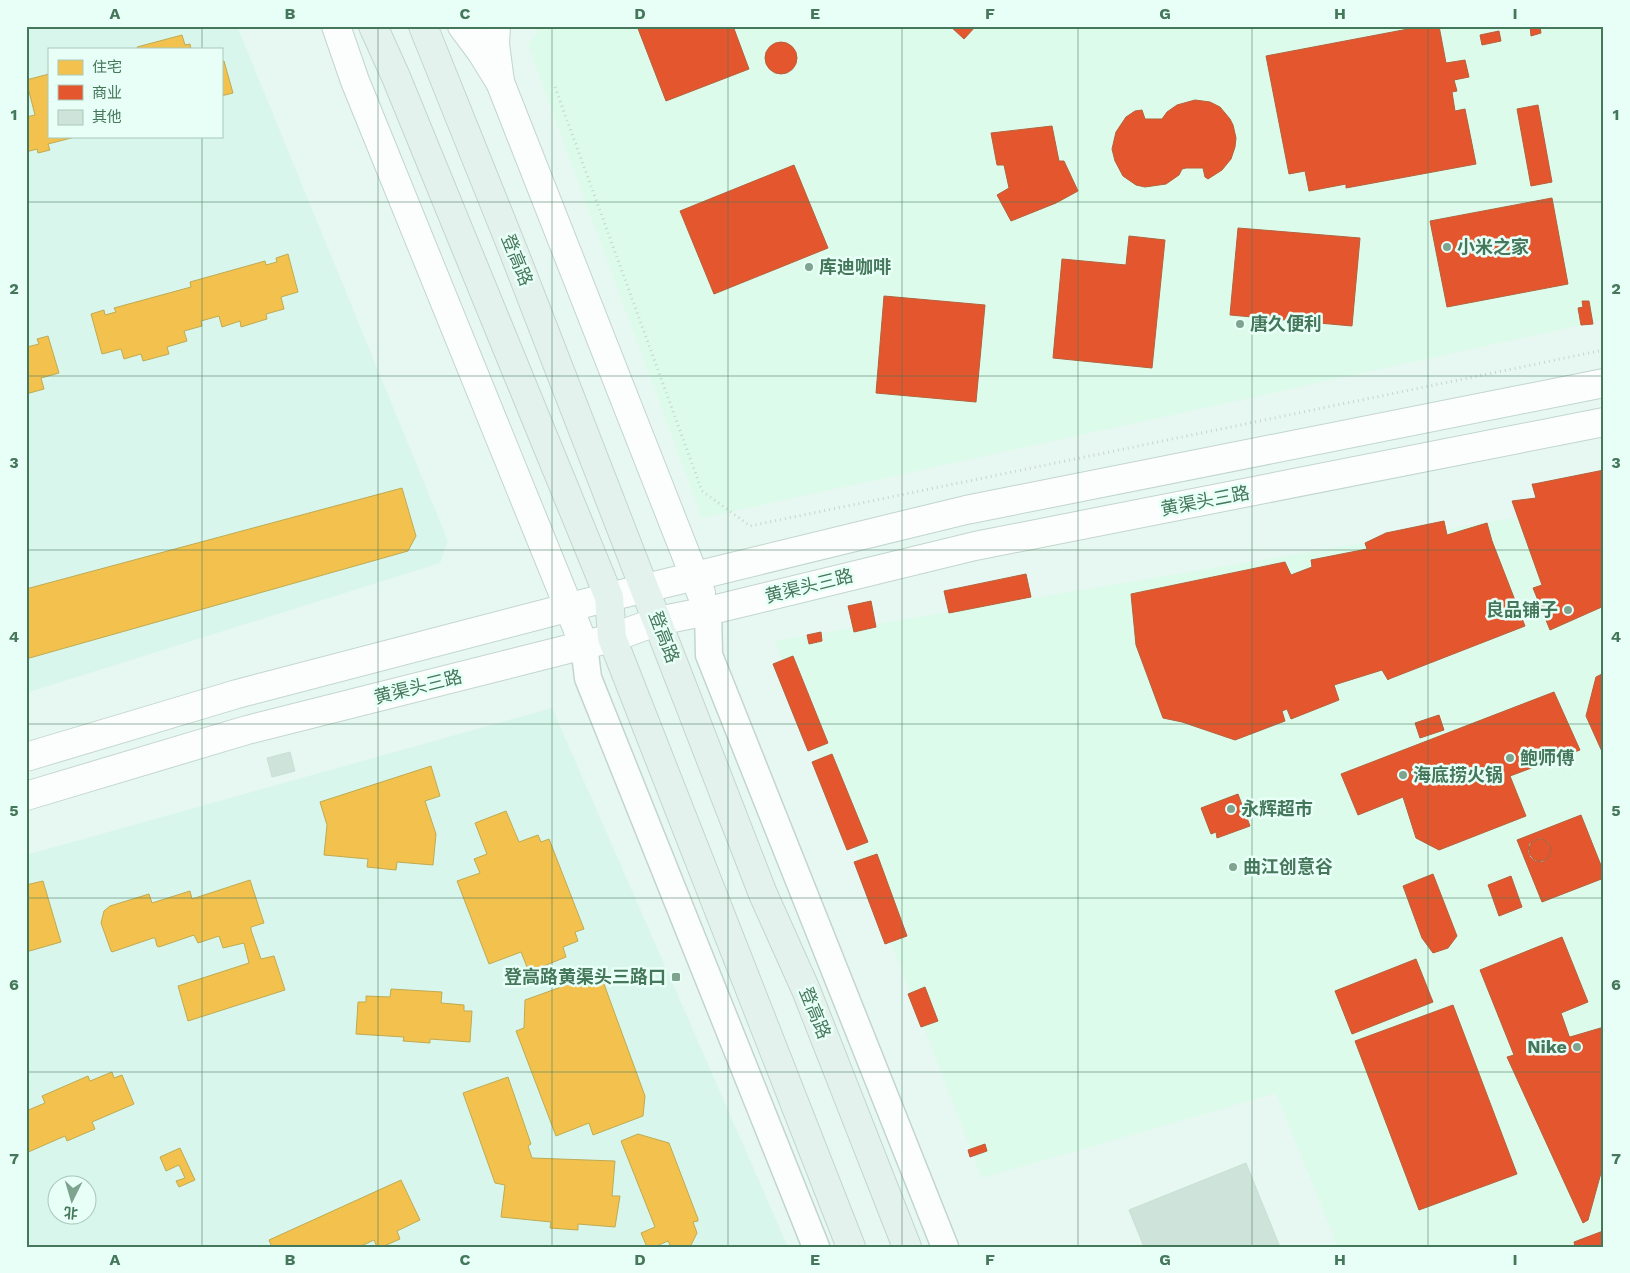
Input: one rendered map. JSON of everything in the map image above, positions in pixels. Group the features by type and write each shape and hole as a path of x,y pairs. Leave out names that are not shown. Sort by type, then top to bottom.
{"main road":[{"path":"373,26 396,77 608,597 612,638 851,1247"},
{"name":"登高路","path":"423,26 520,268 763,894 806,990 907,1247"}],"street":[{"path":"336,26 355,81 584,645 588,678 816,1247"},
{"path":"357,26 396,77"},
{"path":"462,26 482,52 500,82 708,611 709,655 945,1247"},
{"path":"496,26 495,44 500,82"},
{"name":"黄渠头三路","path":"26,756 237,694 569,607 966,510 1604,383"},
{"name":"黄渠头三路","path":"26,796 247,730 612,638 658,621 708,611 975,546 1604,422"}],"path":[{"path":"555,87 702,491 750,526 1604,350"}],"shaded area":[{"path":"26,26 237,26 448,541 440,563 26,693"},
{"path":"541,26 1604,26 1604,320 702,518 528,45"},
{"name":"曲江创意谷","path":"1604,503 1604,1247 1338,1247 1276,1093 982,1178 775,641"},
{"path":"552,708 788,1247 26,1247 26,855"}],"building: 住宅":[{"path":"182,35 185,45 190,44 191,48 138,48"},
{"path":"224,61 233,93 222,96 222,62"},
{"path":"48,74 48,138 71,138 48,144 50,150 38,153 37,149 26,152 26,117 35,115 26,80"},
{"path":"288,254 298,292 281,297 284,309 266,314 267,319 241,327 240,321 222,327 219,316 201,321 202,326 184,331 187,341 167,347 169,354 143,361 141,354 124,359 121,349 102,354 91,314 104,310 105,315 116,312 114,308 191,287 190,282 265,261 266,265 277,262 276,258"},
{"path":"48,336 59,373 41,378 44,389 26,394 26,344 27,347 39,344 37,339"},
{"path":"402,488 416,536 408,551 26,659 26,589"},
{"path":"431,766 440,796 425,801 436,834 433,865 397,862 396,870 367,867 368,859 324,855 327,825 320,802"},
{"path":"506,811 519,842 538,835 541,842 549,839 584,929 575,932 578,941 563,947 566,957 529,972 521,952 489,964 457,881 480,873 474,859 487,854 475,823"},
{"path":"250,880 264,923 251,927 251,930 261,959 274,956 285,990 188,1021 178,986 249,963 244,943 223,948 219,936 198,943 194,935 159,947 155,938 153,938 111,951 101,923 104,911 110,906 149,894 152,903 190,891 192,899"},
{"path":"43,881 61,942 26,952 26,885"},
{"path":"600,973 645,1096 643,1116 593,1135 589,1123 556,1136 516,1031 524,1028 525,1000"},
{"path":"391,989 442,992 441,1003 464,1005 464,1011 472,1011 470,1042 430,1039 430,1043 403,1041 404,1037 356,1034 358,1002 366,1002 366,996 390,997"},
{"path":"112,1072 114,1078 122,1075 134,1104 92,1122 95,1129 67,1141 65,1136 26,1153 26,1111 45,1103 42,1096 88,1076 90,1081"},
{"path":"508,1077 531,1144 528,1146 532,1158 615,1161 612,1196 620,1196 615,1227 578,1224 578,1230 550,1228 551,1222 501,1217 505,1185 495,1183 463,1093"},
{"path":"638,1134 669,1143 698,1219 698,1221 693,1222 697,1233 690,1247 671,1247 668,1241 654,1247 647,1247 641,1233 655,1227 621,1141"},
{"path":"180,1148 195,1180 179,1187 176,1181 185,1178 179,1165 166,1171 160,1157"},
{"path":"401,1180 420,1220 397,1231 400,1239 382,1247 377,1247 374,1240 359,1247 272,1247 269,1240"}],"building: 商业":[{"path":"637,26 733,26 749,69 666,101"},
{"path":"950,26 976,26 964,39"},
{"path":"1424,26 1439,26 1446,63 1465,60 1469,77 1454,80 1457,91 1452,92 1455,111 1465,109 1476,164 1346,188 1346,184 1309,191 1305,171 1289,174 1266,56"},
{"path":"1530,26 1540,26 1541,33 1531,36"},
{"path":"1499,31 1501,41 1482,45 1480,35"},
{"path":"781,42 787,43 792,47 796,52 796,64 792,69 787,73 781,74 775,73 770,69 766,64 765,58 766,52 770,47 775,43"},
{"path":"1195,100 1210,102 1220,107 1233,125 1236,138 1235,147 1231,159 1222,170 1208,179 1205,177 1203,168 1186,168 1182,169 1179,175 1166,184 1145,187 1136,185 1123,176 1115,161 1112,149 1116,132 1126,117 1135,111 1142,110 1145,119 1162,119 1167,112 1177,105"},
{"path":"1538,105 1552,182 1531,186 1517,109"},
{"path":"1052,126 1059,161 1064,161 1078,191 1056,203 1011,221 997,195 1009,188 1004,165 997,165 991,133"},
{"path":"794,165 828,248 714,294 680,211"},
{"path":"1552,198 1568,284 1447,307 1430,221"},
{"path":"1238,228 1360,238 1352,326 1230,315"},
{"path":"1129,236 1165,240 1152,368 1053,358 1062,259 1126,265"},
{"path":"884,296 985,305 976,402 876,393"},
{"path":"1582,301 1589,301 1593,324 1581,325 1578,308 1583,307"},
{"path":"1604,470 1604,606 1550,630 1533,588 1542,585 1512,501 1536,498 1532,484"},
{"path":"1444,521 1447,535 1487,523 1492,541 1525,626 1388,680 1382,670 1334,685 1339,700 1291,719 1287,709 1282,711 1285,721 1235,740 1182,722 1163,718 1136,645 1131,594 1285,562 1291,575 1312,567 1311,560 1367,549 1365,543 1386,533"},
{"path":"1026,574 1031,597 949,613 944,591"},
{"path":"871,601 876,627 854,632 848,606"},
{"path":"821,632 822,641 809,644 807,635"},
{"path":"793,656 828,743 808,751 773,664"},
{"path":"1604,673 1604,756 1586,716 1596,677"},
{"path":"1554,692 1580,750 1510,776 1526,816 1439,850 1416,838 1403,797 1358,815 1341,774"},
{"path":"1439,715 1444,730 1420,738 1415,723"},
{"path":"832,754 868,842 847,850 812,762"},
{"path":"1238,794 1250,826 1217,838 1216,832 1211,834 1201,808"},
{"path":"1581,815 1604,873 1604,878 1542,902 1517,840","holes":["1540,838 1551,847 1550,856 1543,862 1535,861 1528,852 1529,844"]},
{"path":"1536,839 1544,839 1551,846 1551,854 1544,861 1536,861 1529,854 1529,846"},
{"path":"877,854 907,936 885,944 854,862"},
{"path":"1433,874 1457,936 1448,948 1433,953 1422,938 1403,886"},
{"path":"1511,876 1522,907 1499,916 1488,885"},
{"path":"1562,937 1588,1002 1561,1013 1569,1036 1604,1027 1604,1162 1588,1220 1583,1223 1507,1057 1514,1055 1480,970"},
{"path":"1416,959 1433,1002 1352,1034 1335,991"},
{"path":"925,987 938,1021 921,1027 908,994"},
{"path":"1453,1005 1517,1174 1419,1210 1355,1041"},
{"path":"985,1144 987,1151 970,1157 968,1150"},
{"path":"1603,1231 1604,1247 1575,1247 1574,1242"}],"building: 其他":[{"path":"290,752 295,771 272,777 267,758"},
{"path":"1246,1163 1280,1247 1144,1247 1129,1210"}],"place":[{"name":"小米之家","path":"1447,247"},
{"name":"库迪咖啡","path":"809,267"},
{"name":"唐久便利","path":"1240,324"},
{"name":"良品铺子","path":"1568,610"},
{"name":"鲍师傅","path":"1510,758"},
{"name":"海底捞火锅","path":"1403,775"},
{"name":"永辉超市","path":"1231,809"},
{"name":"曲江创意谷","path":"1233,867"},
{"name":"登高路黄渠头三路口","path":"676,977"},
{"name":"Nike","path":"1577,1047"}]}
